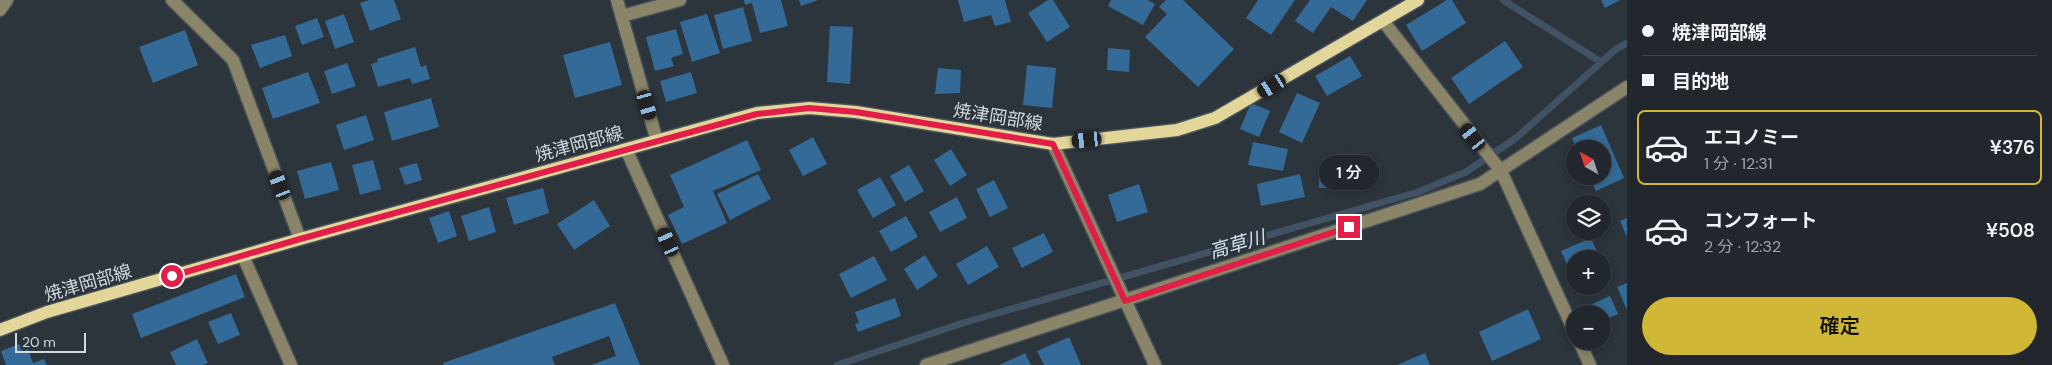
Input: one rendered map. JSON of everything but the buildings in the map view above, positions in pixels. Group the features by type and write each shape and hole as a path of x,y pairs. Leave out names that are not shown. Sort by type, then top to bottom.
{"main road":[{"name":"焼津岡部線","path":"0,330 47,312 300,239 757,114 809,108 856,112 1053,144 1177,130 1215,118 1418,0"}],"street":[{"path":"0,10 7,0"},
{"path":"172,0 233,60 300,239"},
{"path":"617,0 657,141"},
{"path":"622,16 680,0"},
{"path":"1383,21 1498,168 1566,314"},
{"path":"926,365 1123,295 1480,184 1498,168 1627,87"},
{"path":"1053,144 1155,365"},
{"path":"626,149 723,365"},
{"path":"243,256 291,365"},
{"path":"1583,350 1590,365"}],"waterway":[{"path":"1503,0 1601,62"},
{"name":"高草川","path":"837,365 963,323 1418,192 1466,172 1516,138 1616,49 1627,43"}],"route":[{"path":"172,276 757,114 809,108 856,112 1053,144 1125,301 1349,227"}]}
